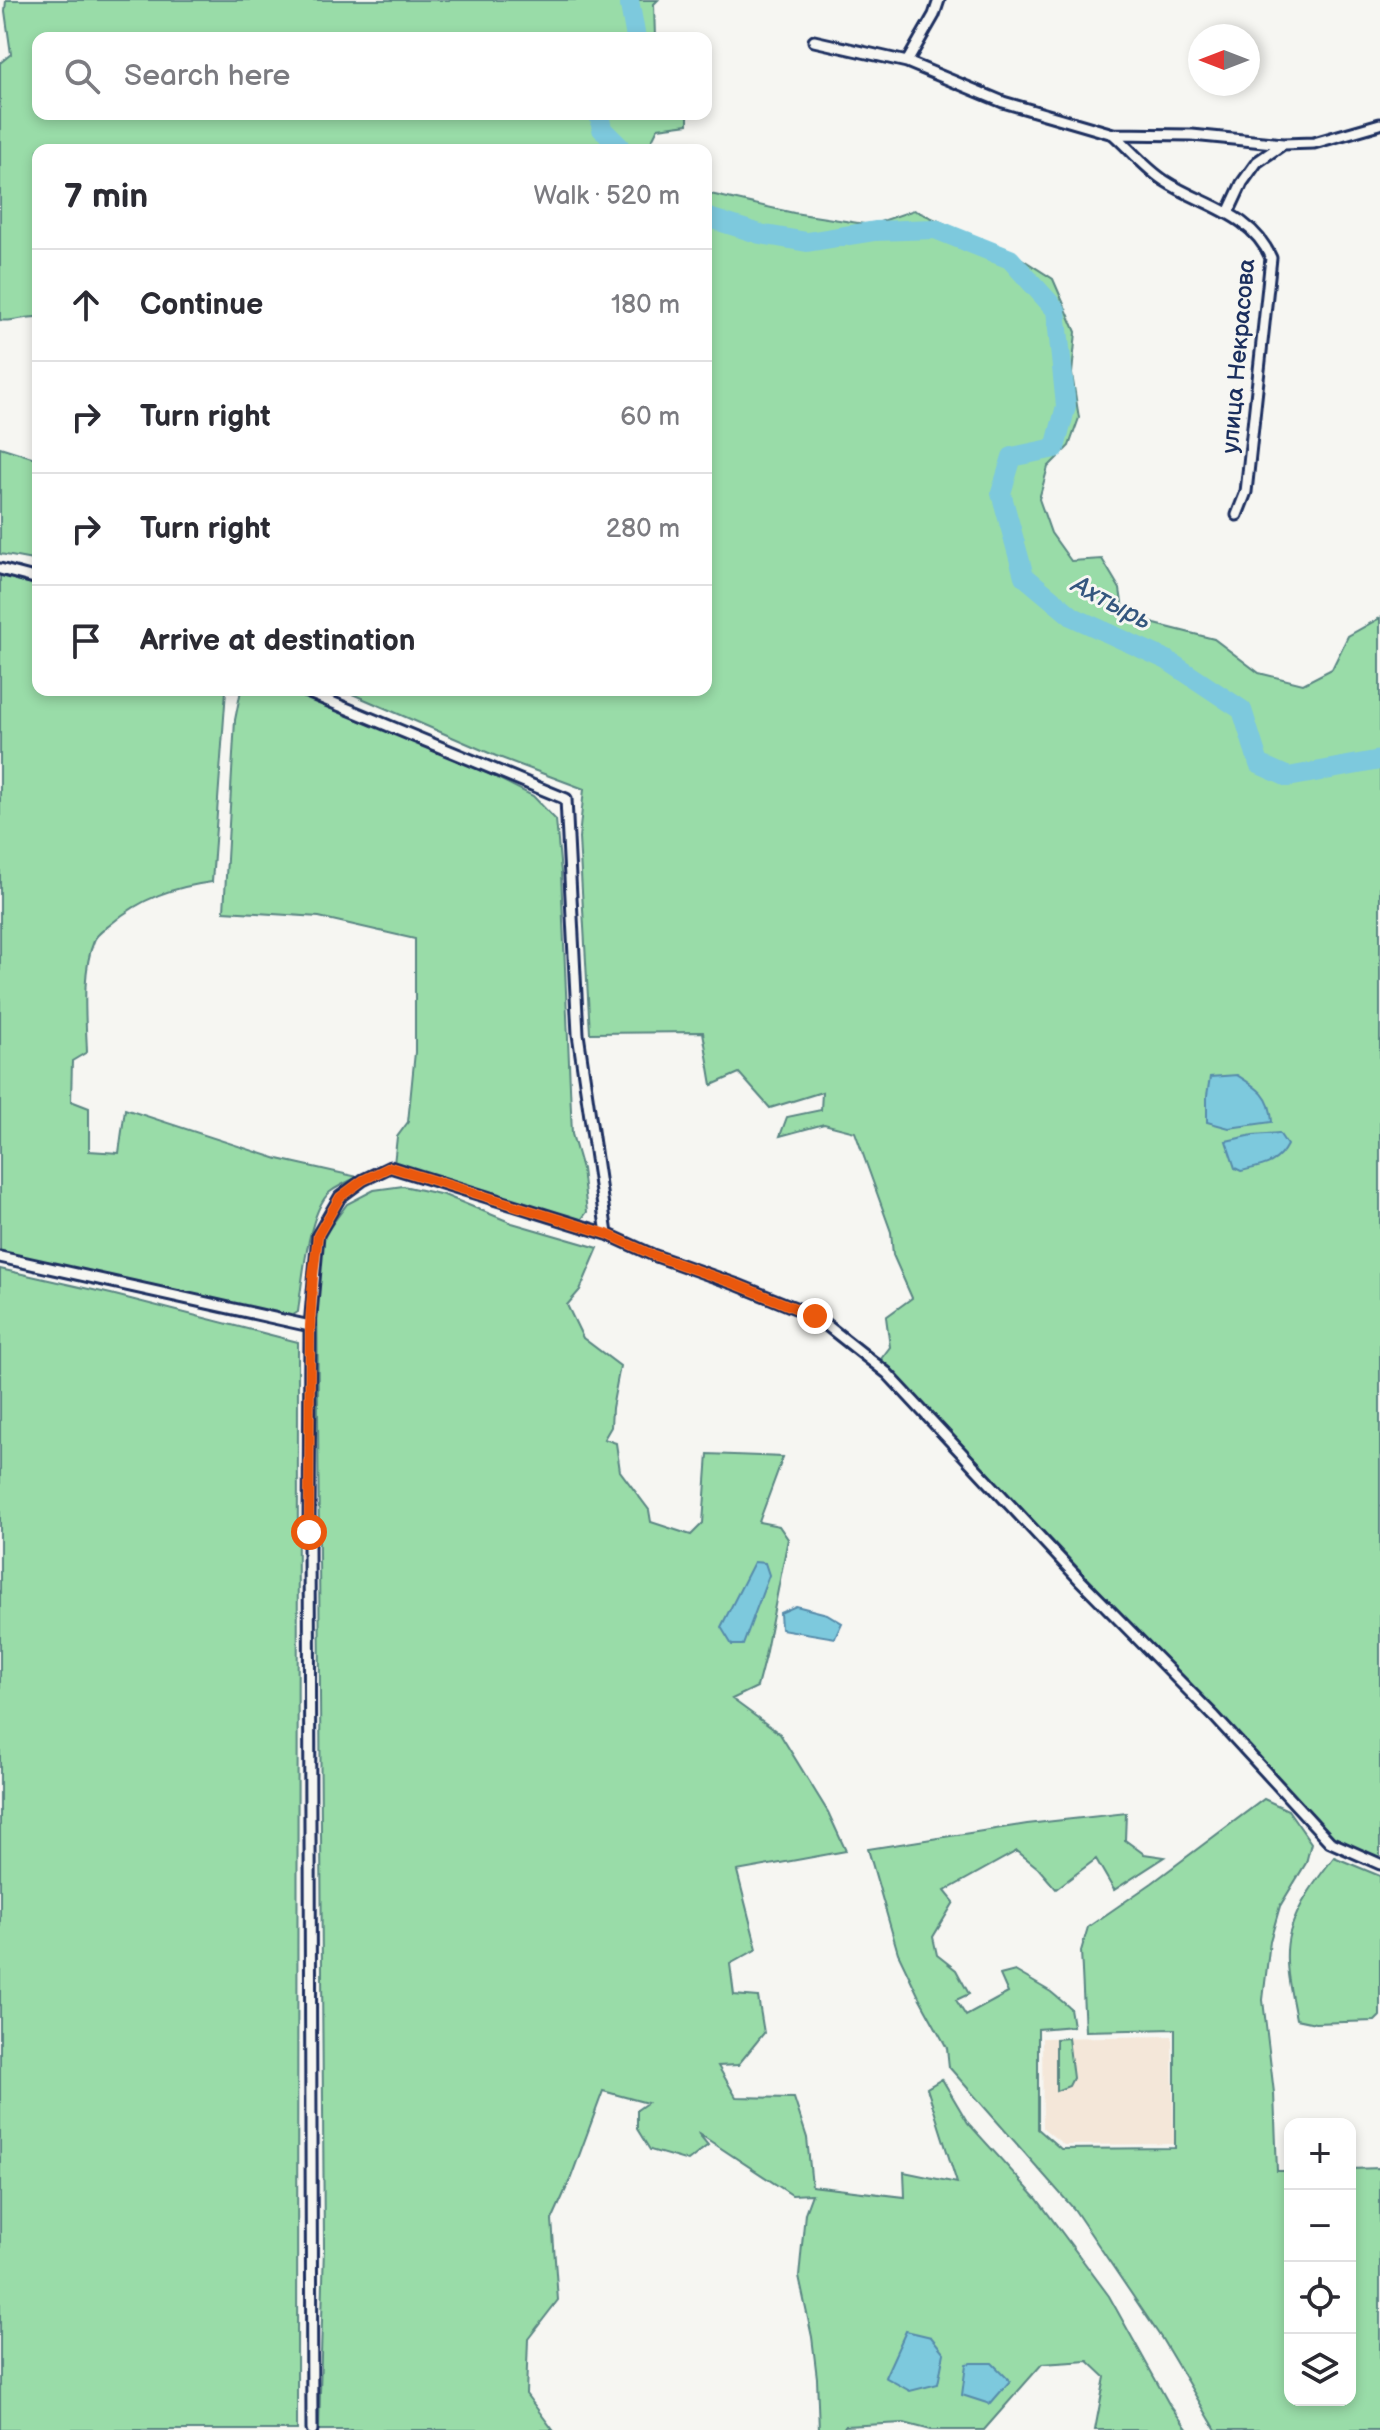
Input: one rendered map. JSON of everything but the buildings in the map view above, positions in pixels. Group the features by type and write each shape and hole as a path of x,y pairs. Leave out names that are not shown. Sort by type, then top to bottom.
{"street":[{"path":"907,62 934,15 939,0"},
{"name":"улица Некрасова","path":"814,41 907,62 1003,102 1113,134 1192,135 1283,144 1314,143 1380,124"},
{"name":"улица Некрасова","path":"1113,134 1164,181 1228,213 1264,241 1271,258 1246,492 1237,515"},
{"path":"1228,213 1242,183 1257,162 1283,144"},
{"path":"0,569 32,577"},
{"path":"317,696 566,799 578,1034 607,1234"},
{"path":"312,2430 310,1326 318,1235 340,1197 363,1180 390,1167 607,1234 653,1255 815,1316 887,1373 1330,1842 1380,1864"},
{"path":"0,1257 310,1326"}],"shaded area":[{"path":"1172,2036 1174,2144 1064,2145 1043,2128 1042,2038"}],"green space":[{"path":"6,0 658,0 654,4 655,32 32,32 32,120 688,120 688,124 658,128 650,144 32,144 32,317 0,320 0,63 11,54"},
{"path":"712,194 794,213 871,225 914,210 1014,254 1053,279 1076,332 1072,374 1079,418 1069,446 1048,467 1039,499 1051,533 1071,561 1102,559 1120,589 1123,609 1155,624 1214,639 1259,673 1303,684 1332,669 1348,636 1380,618 1380,1859 1334,1839 881,1359 890,1347 886,1317 912,1298 893,1255 891,1232 855,1132 824,1124 780,1136 787,1117 821,1110 822,1092 770,1108 739,1073 712,1085 703,1032 590,1033 579,838 584,789 496,756 357,696 712,696"},
{"path":"0,447 32,457 32,560 0,554"},
{"path":"0,574 32,584 32,696 226,696 212,882 184,887 146,901 101,932 95,938 90,953 85,1011 87,1052 72,1061 71,1101 89,1108 89,1151 119,1153 125,1109 278,1159 358,1177 330,1192 322,1201 307,1248 298,1312 290,1317 0,1253"},
{"path":"240,696 310,696 463,761 533,796 556,820 572,1134 582,1169 587,1212 580,1221 394,1164 397,1137 408,1122 415,1052 415,939 319,917 224,911 235,720"},
{"path":"403,1186 444,1195 512,1223 598,1248 580,1290 567,1305 583,1338 620,1366 611,1427 604,1439 616,1443 620,1471 649,1510 651,1522 691,1535 703,1523 708,1454 783,1457 759,1522 779,1526 788,1539 765,1656 757,1687 732,1699 780,1734 828,1812 846,1851 737,1871 757,1949 730,1964 734,1995 758,1997 764,2033 738,2065 718,2066 736,2097 794,2098 807,2138 812,2186 905,2197 904,2172 957,2183 927,2088 942,2079 968,2123 1037,2199 1109,2296 1169,2404 1188,2430 1095,2430 1105,2377 1088,2361 1042,2364 984,2430 931,2430 904,2423 819,2430 812,2337 799,2277 805,2213 812,2194 792,2195 698,2133 708,2145 688,2161 650,2150 637,2129 637,2110 647,2103 603,2091 552,2220 558,2300 528,2339 526,2394 553,2430 319,2430 324,2246 317,1277 322,1238 347,1204 374,1190"},
{"path":"0,1269 298,1342 297,2430 0,2430"},
{"path":"1264,1799 1288,1810 1311,1843 1306,1863 1280,1906 1270,1941 1263,2000 1274,2093 1277,2171 1284,2171 1284,2406 1356,2406 1356,2169 1380,2168 1380,2430 1216,2430 1162,2339 1074,2209 949,2067 947,2048 898,1953 868,1849 1027,1824 1126,1813 1125,1840 1144,1854 1165,1857 1114,1890 1096,1859 1056,1889 1038,1868 1017,1851 945,1891 954,1902 933,1937 937,1955 956,1970 969,1994 956,2000 966,2016 1008,1993 1000,1975 1015,1971 1051,1992 1070,2008 1073,2026 1038,2029 1038,2129 1061,2149 1175,2148 1175,2029 1085,2031 1081,1951 1088,1927"},
{"path":"1334,1857 1380,1876 1380,2016 1375,2021 1315,2023 1296,2019 1287,1964 1290,1932 1303,1902"},
{"path":"1068,2038 1073,2078 1069,2086 1056,2091 1056,2039"}],"water":[{"path":"1237,1075 1266,1099 1272,1122 1229,1128 1207,1122 1210,1077"},
{"path":"1279,1133 1287,1145 1279,1157 1256,1168 1241,1171 1235,1168 1226,1141"},
{"path":"754,1562 765,1563 769,1575 743,1645 732,1645 721,1627"},
{"path":"796,1606 827,1614 842,1623 835,1638 781,1629 780,1613"},
{"path":"906,2331 931,2337 944,2353 938,2384 910,2391 885,2377"},
{"path":"992,2363 1010,2381 990,2404 962,2395 966,2364"}],"waterway":[{"name":"Ахтырь","path":"629,0 635,32"},
{"name":"Ахтырь","path":"600,120 602,129 617,144"},
{"name":"Ахтырь","path":"712,219 760,234 807,242 875,231 935,229 1010,259 1056,310 1066,406 1055,448 1012,457 1001,493 1024,576 1073,617 1167,660 1242,710 1259,764 1288,777 1380,760"}],"route":[{"path":"309,1532 310,1326 318,1235 340,1197 363,1180 390,1167 607,1234 653,1255 815,1316"}]}
